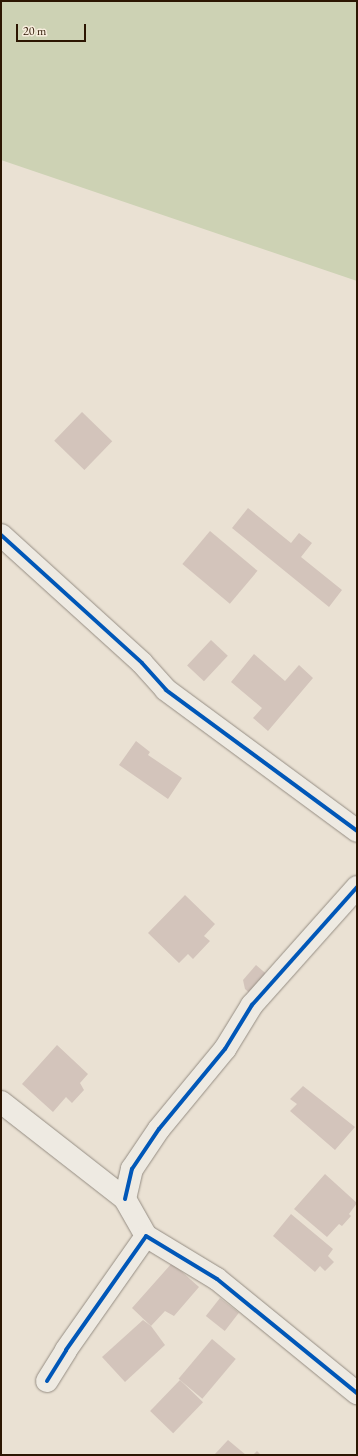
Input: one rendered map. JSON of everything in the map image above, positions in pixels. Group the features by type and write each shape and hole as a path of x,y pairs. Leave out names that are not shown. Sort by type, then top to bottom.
{"street":[{"path":"1,535 142,663 166,690 357,831"},
{"path":"125,1199 132,1169 159,1129 225,1049 252,1005 357,887"},
{"path":"1,1102 125,1199 146,1236 217,1279 357,1393"},
{"path":"47,1381 66,1350 146,1236"}],"green space":[{"path":"1,1 357,1 357,281 1,160"}],"building":[{"path":"82,412 112,441 84,470 54,441"},
{"path":"248,508 291,543 299,533 312,543 301,557 342,590 329,607 232,528"},
{"path":"210,531 257,571 230,604 182,564"},
{"path":"211,640 228,656 204,681 187,666"},
{"path":"254,654 285,681 299,665 313,678 268,731 253,718 262,708 231,682"},
{"path":"136,741 150,752 148,755 182,778 168,799 119,765"},
{"path":"185,895 215,924 204,936 210,941 193,959 188,954 179,963 148,933"},
{"path":"256,965 270,977 253,996 245,989 243,980"},
{"path":"57,1045 88,1074 80,1083 84,1090 72,1103 66,1097 53,1112 22,1084"},
{"path":"303,1086 355,1127 335,1150 290,1111 297,1104 290,1099"},
{"path":"325,1174 357,1203 349,1214 351,1216 342,1226 339,1224 327,1237 294,1209"},
{"path":"291,1214 333,1249 328,1256 334,1262 325,1271 320,1266 315,1272 273,1236"},
{"path":"172,1263 199,1287 174,1316 165,1311 151,1326 132,1308"},
{"path":"220,1298 239,1313 225,1331 206,1316"},
{"path":"143,1320 151,1326 165,1345 125,1382 102,1357"},
{"path":"212,1339 236,1359 202,1399 179,1379"},
{"path":"180,1380 203,1402 173,1433 150,1411"},
{"path":"228,1440 246,1455 214,1455"},
{"path":"257,1451 261,1455 253,1455"}],"cycle path":[{"path":"1,535 142,663 166,690 357,831"},
{"path":"125,1199 132,1169 159,1129 225,1049 252,1005 357,887"},
{"path":"47,1381 66,1350 146,1236 217,1279 357,1393"}]}
